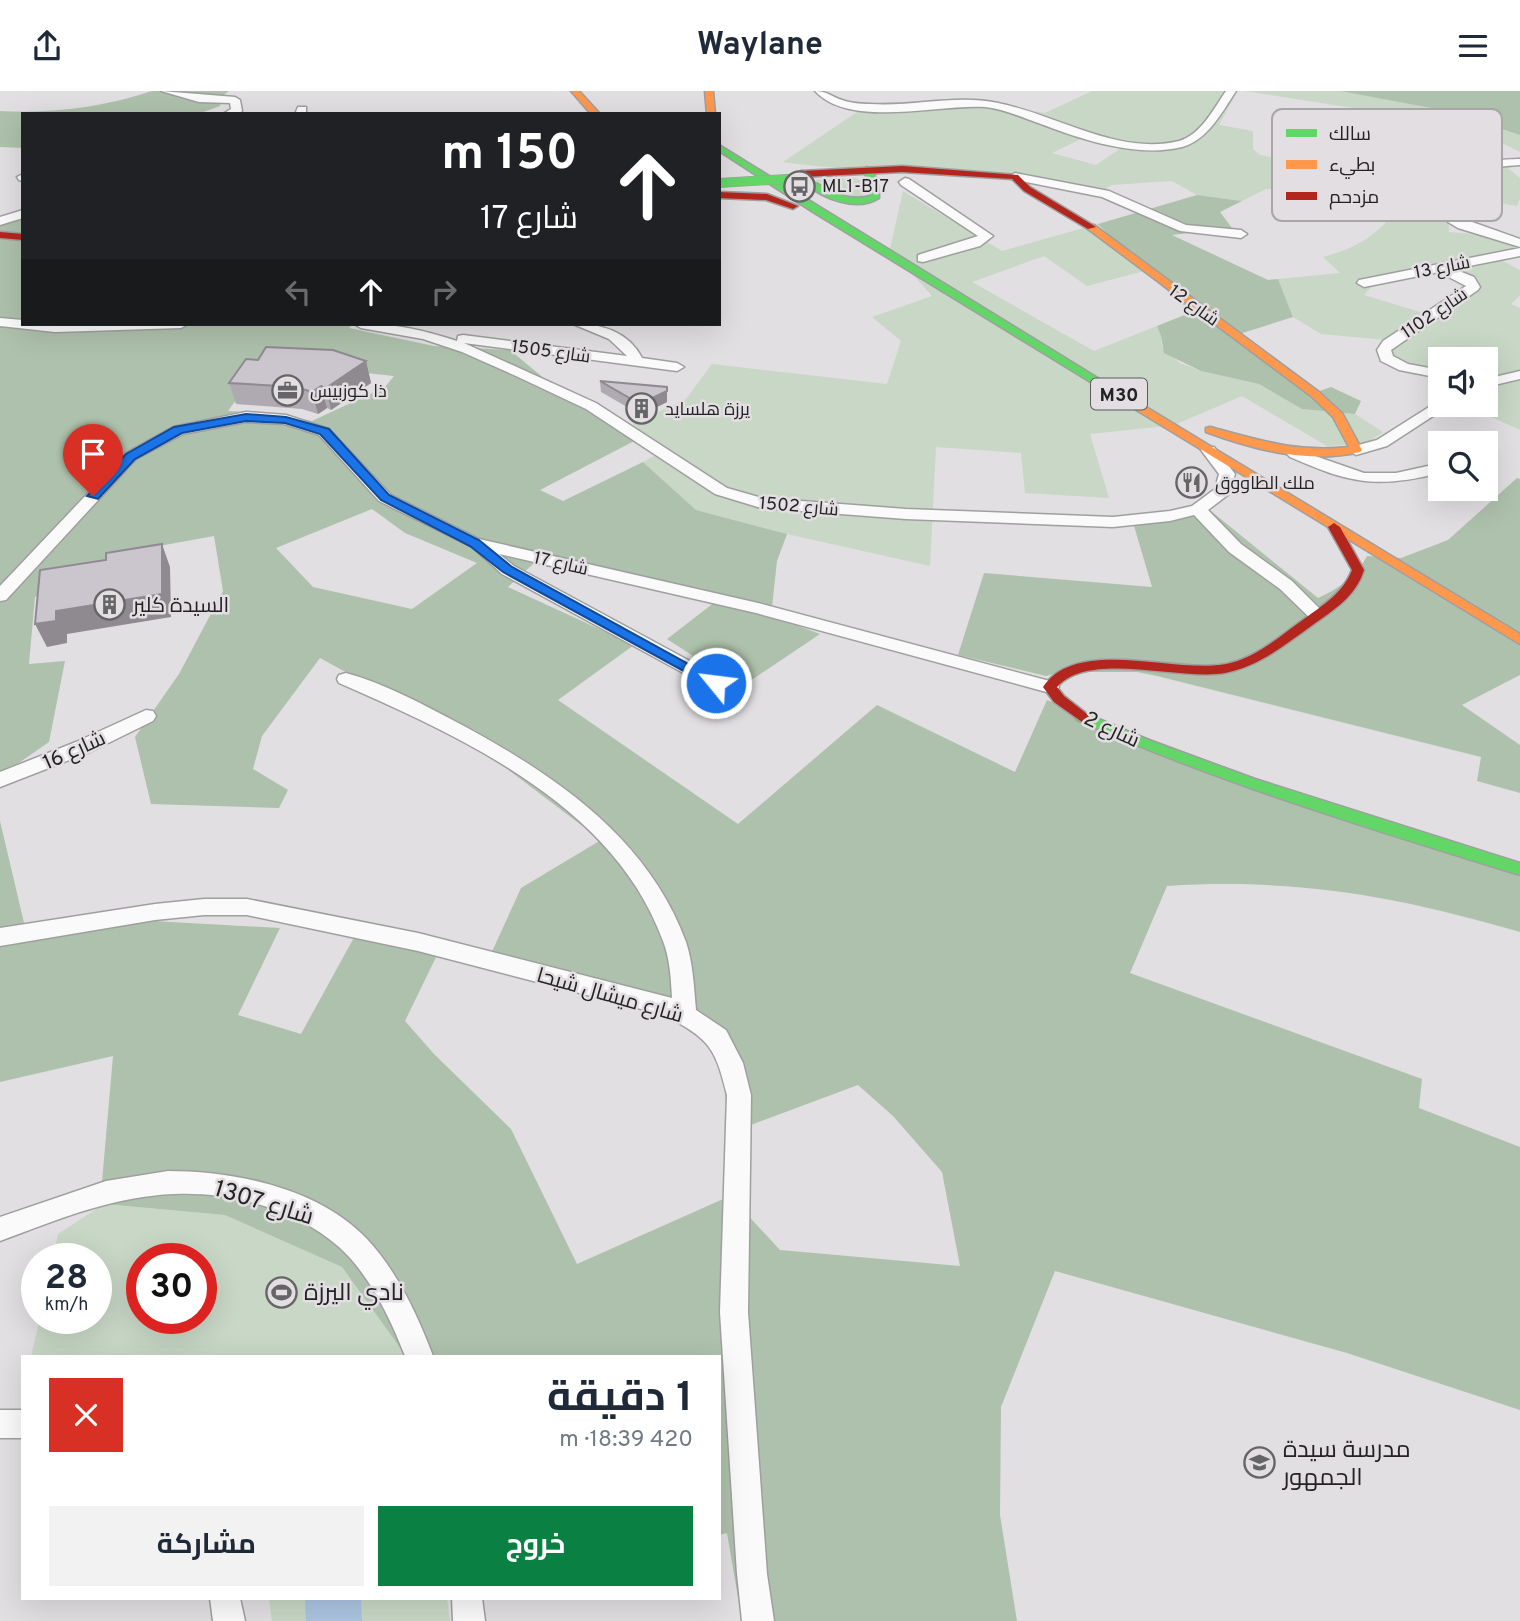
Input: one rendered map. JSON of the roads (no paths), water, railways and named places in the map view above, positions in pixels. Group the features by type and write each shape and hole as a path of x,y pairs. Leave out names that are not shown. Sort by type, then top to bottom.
{"main road":[{"path":"575,91 594,112"},
{"path":"709,91 711,112"},
{"name":"M30","path":"721,130 763,169 816,210 1520,640"},
{"name":"M30","path":"721,148 918,253 1067,344"},
{"path":"721,193 756,190 764,184 763,169 836,198 857,203 874,198 875,171"},
{"path":"875,171 889,181 886,209"},
{"path":"721,180 875,171 943,171 1015,177"},
{"name":"شارع 12","path":"1015,177 1027,189 1085,223 1315,394 1338,415 1356,450"},
{"path":"721,193 767,197 803,210 816,210"},
{"path":"0,235 21,237"},
{"path":"1269,465 1204,426 1253,446 1295,454 1326,456 1356,450"},
{"path":"1050,687 1060,674 1092,665 1182,672 1226,669 1251,660 1350,589 1357,570 1334,527"},
{"path":"1357,570 1390,561"},
{"name":"شارع 2","path":"1050,687 1059,699 1084,718 1146,745 1250,783 1520,869"}],"street":[{"path":"166,91 199,99 235,100 237,111 234,112"},
{"path":"820,91 832,101 876,108 986,103 1011,108 1075,132 1114,140 1166,145 1182,144 1192,139 1217,114 1231,91"},
{"path":"950,92 980,96 985,98 986,103"},
{"path":"1502,165 1520,162"},
{"path":"1015,177 1105,194 1184,228 1241,234"},
{"path":"905,183 988,236 976,243 918,253"},
{"path":"0,221 21,215"},
{"path":"1455,221 1520,243"},
{"name":"شارع 13","path":"1364,283 1520,251"},
{"name":"شارع 1102","path":"1428,371 1396,364 1386,358 1384,350 1388,344 1473,286 1463,277 1440,268"},
{"path":"2,323 21,325"},
{"path":"34,326 118,326"},
{"name":"شارع 1502","path":"374,326 426,335 467,349 591,406 721,491 746,500 777,505 906,514 1094,522 1149,519 1198,509"},
{"path":"586,326 619,338 632,348 637,362"},
{"name":"شارع 1505","path":"426,335 677,367"},
{"path":"1498,380 1520,375"},
{"path":"1498,393 1520,390"},
{"path":"1356,450 1382,443 1428,413"},
{"name":"شارع 17","path":"0,596 131,456 178,430 246,417 286,420 324,432 385,498 474,543 758,608 1050,687"},
{"path":"1208,448 1223,467 1226,482 1216,498 1198,509 1235,548 1286,585 1317,615"},
{"path":"1295,454 1366,480 1398,479 1428,471"},
{"path":"474,543 508,570 716,683"},
{"path":"346,679 391,698 470,738 537,780 589,818 608,836 647,885 668,923 680,962 685,1014"},
{"name":"شارع 16","path":"0,780 62,756 146,716"},
{"name":"شارع ميشال شيحا","path":"0,937 155,912 204,907 247,907 418,942 685,1014 718,1037 731,1063 739,1095 734,1312 758,1621"},
{"name":"شارع 1307","path":"0,1229 59,1207 143,1185 194,1181 243,1190 314,1213 351,1240 381,1279 411,1333 419,1355"},
{"path":"0,1424 21,1424"},
{"path":"225,1600 229,1621"},
{"path":"467,1600 469,1621"}],"water":[{"path":"305,1600 361,1600 362,1621 306,1621"}],"place":[{"name":"ML1-B17","path":"799,186"},
{"name":"ذا كوزبيس","path":"287,391"},
{"name":"يرزة هلسايد","path":"642,409"},
{"name":"ملك الطاووق","path":"1192,483"},
{"name":"السيدة كلير","path":"110,605"},
{"name":"نادي اليرزة","path":"281,1292"},
{"name":"مدرسة سيدة الجمهور","path":"1260,1463"}]}
